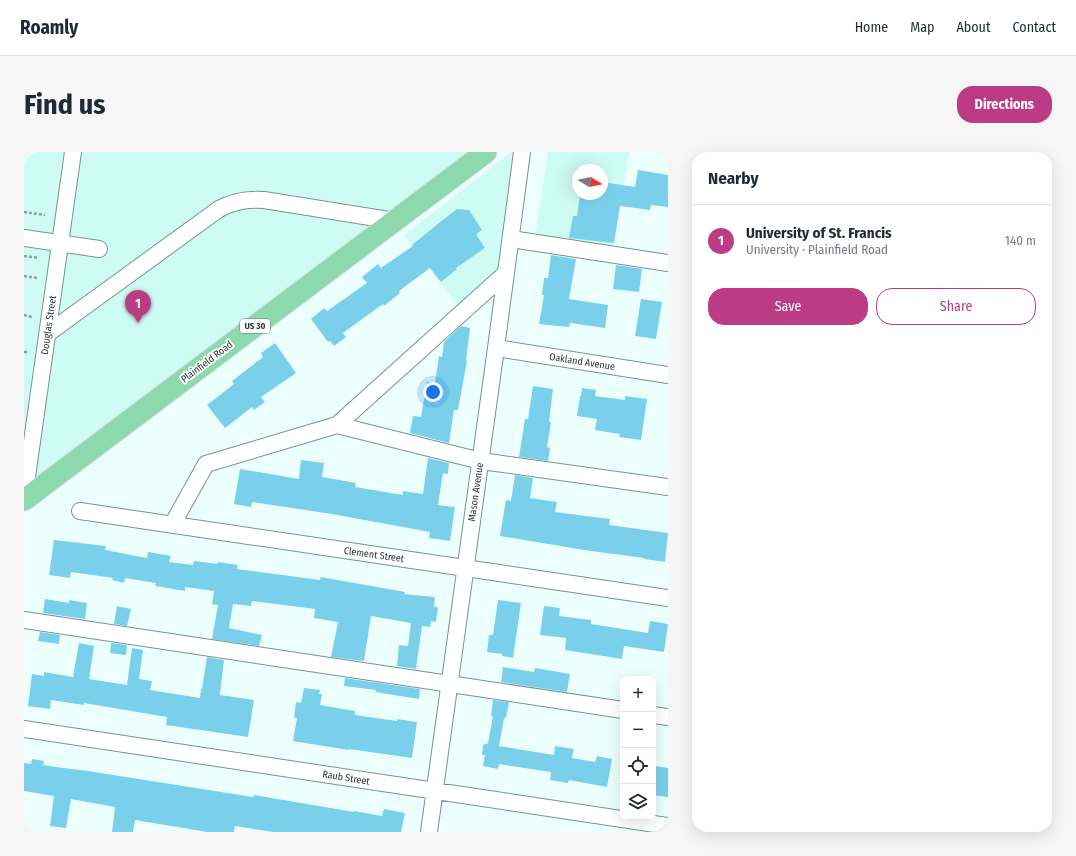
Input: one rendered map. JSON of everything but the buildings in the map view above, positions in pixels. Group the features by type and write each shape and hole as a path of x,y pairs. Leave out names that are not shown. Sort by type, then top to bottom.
{"main road":[{"name":"Plainfield Road","path":"24,499 486,152"}],"street":[{"name":"Douglas Street","path":"24,499 73,152"},
{"name":"Mason Avenue","path":"429,832 481,461 522,152"},
{"path":"47,334 219,209 231,203 246,200 264,200 395,221"},
{"path":"24,238 99,249"},
{"path":"511,239 668,263"},
{"path":"172,525 206,464 337,425 506,273"},
{"name":"Oakland Avenue","path":"496,348 668,375"},
{"path":"337,425 481,461 668,487"},
{"name":"Clement Street","path":"80,511 668,598"},
{"path":"24,620 620,710"},
{"path":"656,715 668,717"},
{"name":"Raub Street","path":"24,729 668,826"}],"path":[{"path":"24,212 45,216"},
{"path":"24,256 40,258"},
{"path":"24,276 37,278"},
{"path":"24,316 32,316"}],"shaded area":[{"path":"24,152 479,152 24,493"},
{"path":"511,152 515,152 501,267 457,305 404,235"},
{"path":"548,152 629,152 613,247 535,236"}],"place":[{"name":"University of St. Francis","path":"138,323"}]}
